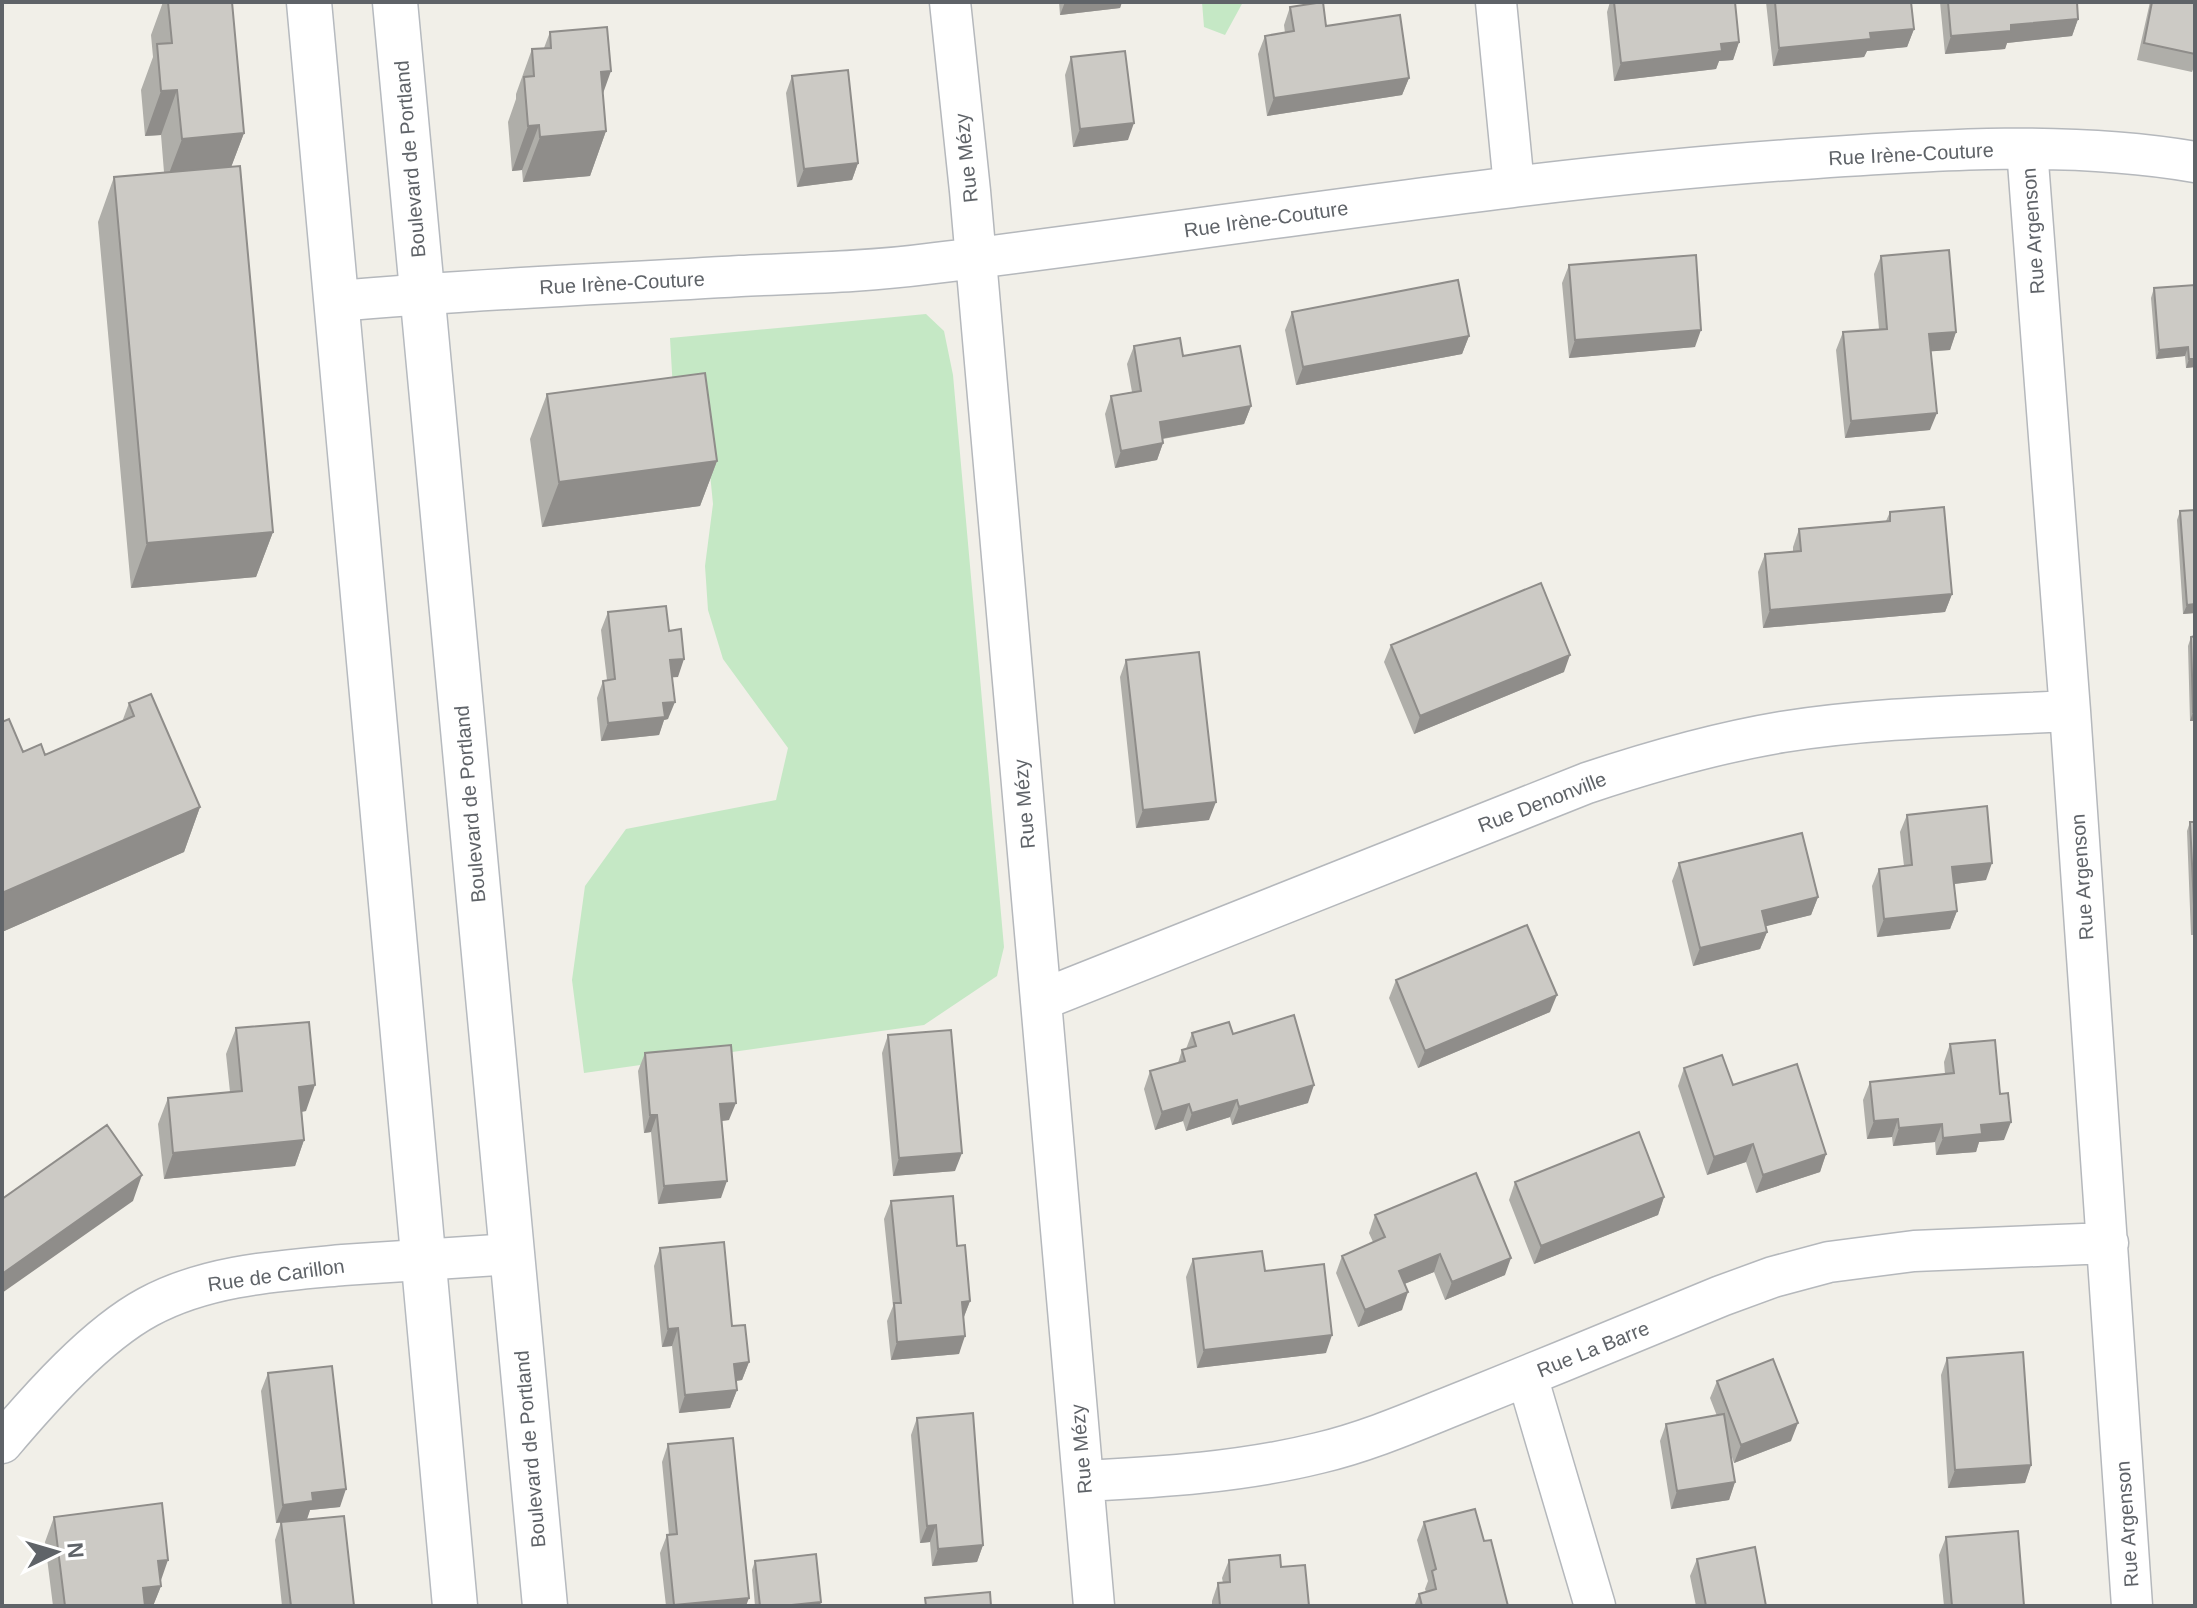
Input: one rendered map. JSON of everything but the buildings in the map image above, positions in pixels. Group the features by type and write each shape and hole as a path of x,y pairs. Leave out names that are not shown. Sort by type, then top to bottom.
{"main road":[{"path":"309,2 455,1606"},
{"name":"Boulevard de Portland","path":"395,2 545,1606"}],"street":[{"name":"Rue Mézy","path":"950,2 976,257 1094,1606"},
{"path":"1496,2 1514,186"},
{"name":"Rue Irène-Couture","path":"337,301 423,293 881,268 1514,186 1695,166 1902,152 2027,149 2097,150 2195,162"},
{"name":"Rue Argenson","path":"2027,149 2070,711 2132,1606"},
{"name":"Rue Denonville","path":"1041,1000 1587,783 1642,764 1716,745 1872,721 2070,711"},
{"name":"Rue La Barre","path":"1084,1481 1211,1471 1323,1453 1383,1433 1760,1281 1829,1262 1914,1251 2108,1243"},
{"name":"Rue de Carillon","path":"2,1443 96,1344 146,1308 188,1289 282,1270 512,1254"},
{"path":"1527,1376 1595,1606"}],"green space":[{"path":"1202,2 1243,2 1225,35 1204,27"},
{"path":"926,314 944,331 953,375 1004,947 997,976 924,1025 584,1073 572,980 585,886 626,829 776,800 788,748 723,659 708,610 705,566 713,504 706,433 673,390 670,338"}]}
